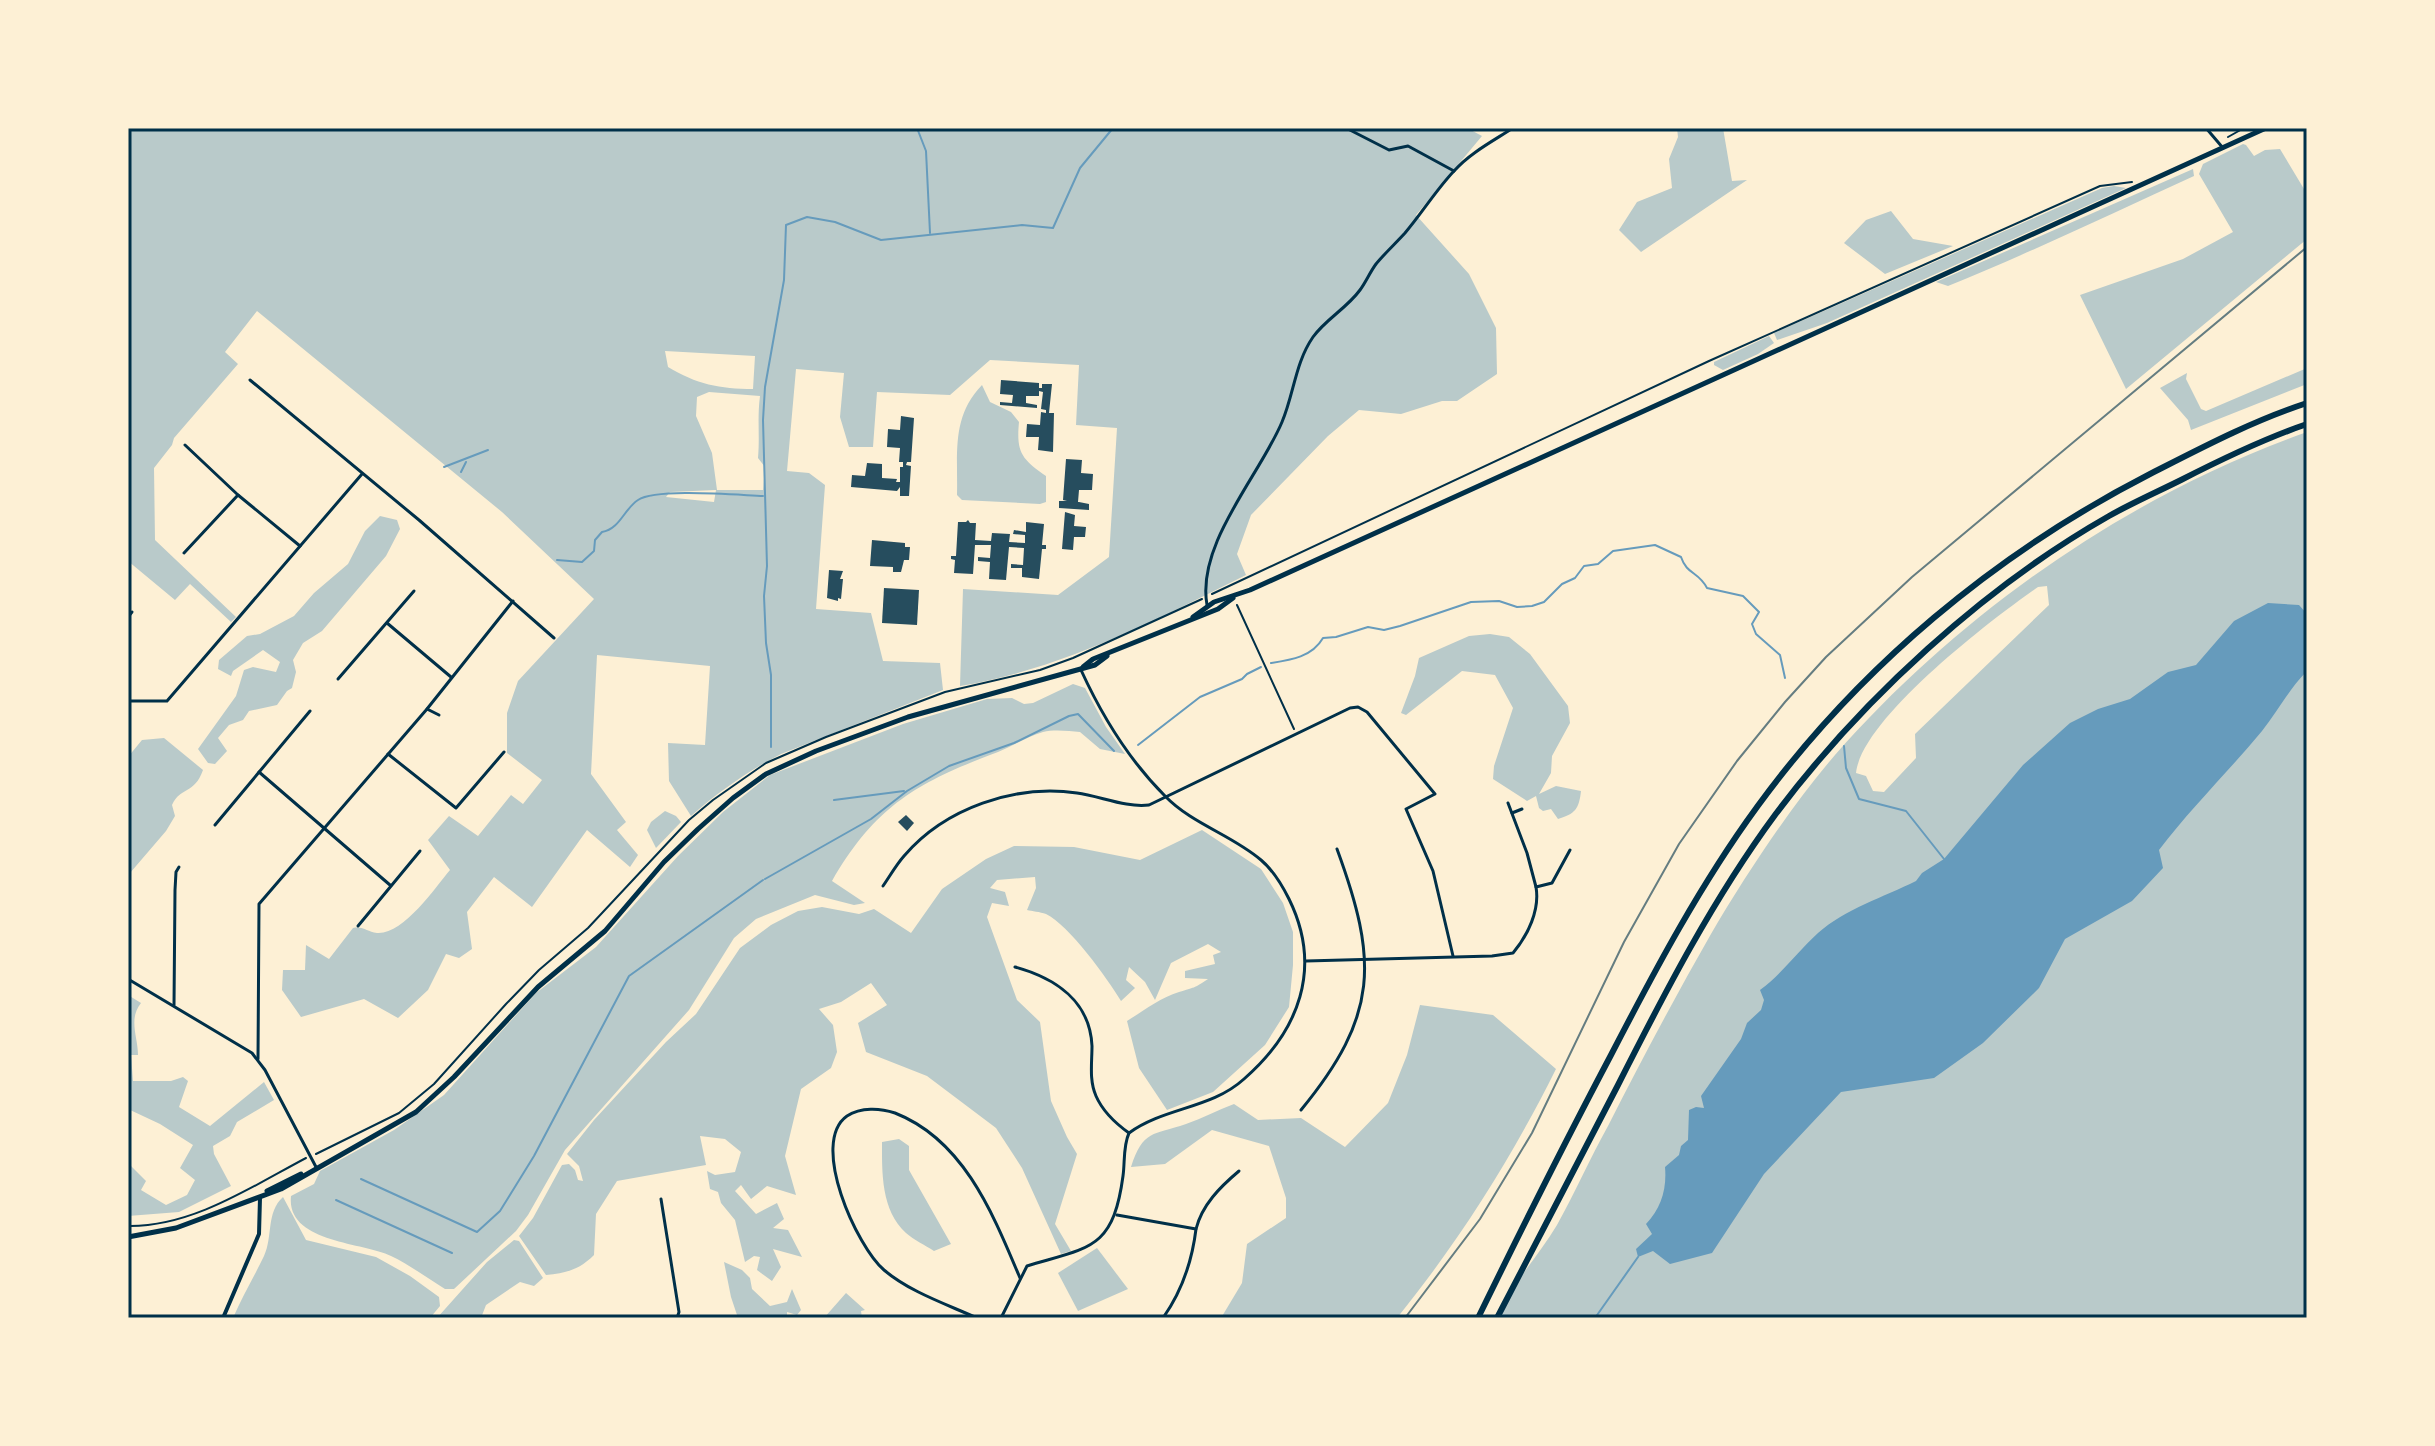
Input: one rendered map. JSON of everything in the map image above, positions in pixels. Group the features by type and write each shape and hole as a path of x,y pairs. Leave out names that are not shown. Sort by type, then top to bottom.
{"highway":[{"path":"1478,1318 1578,1117 1676,933 1760,804 1828,721 1908,641 1952,603 2042,535 2103,498 2234,431 2307,403"},
{"path":"1497,1318 1688,950 1748,855 1812,769 1883,692 1961,619 2024,572 2109,516 2239,450 2307,424"}],"main road":[{"path":"2247,136 2256,128"},
{"path":"128,1237 176,1228 260,1195 399,1122 431,1100 526,998 605,931 647,881 698,829 766,774 816,751 908,717 1095,665 1107,656 1209,609 1225,605 1233,597 2266,128"}],"street":[{"path":"1346,128 1389,150 1408,146 1454,171"},
{"path":"1209,609 1206,598 1208,573 1222,532 1244,487 1281,425 1303,352 1320,328 1346,307 1362,288 1374,266 1454,171 1513,128"},
{"path":"2206,128 2223,148"},
{"path":"250,380 554,638"},
{"path":"185,445 238,495 300,546"},
{"path":"128,701 167,701 362,474"},
{"path":"184,553 238,495"},
{"path":"338,679 414,591"},
{"path":"258,1059 258,907 427,709 513,601"},
{"path":"128,617 132,612"},
{"path":"387,623 452,678"},
{"path":"1001,1318 1027,1266 1072,1255 1095,1244 1107,1231 1115,1214 1129,1133 1150,1120 1216,1098 1257,1067 1282,1037 1294,1016 1306,961 1295,910 1269,867 1166,798 1119,742 1080,668"},
{"path":"883,886 904,855 924,837 962,812 998,798 1023,792 1057,791 1141,806 1166,798 1350,708 1358,707 1374,720 1435,794 1406,809 1433,871 1453,956"},
{"path":"427,709 439,715"},
{"path":"215,825 310,711"},
{"path":"388,754 456,808 504,752"},
{"path":"259,772 390,885"},
{"path":"1306,961 1503,955 1515,951 1536,912 1538,900 1508,803"},
{"path":"1512,813 1522,809"},
{"path":"1301,1110 1326,1080 1350,1037 1363,999 1365,958 1355,897 1337,849"},
{"path":"1536,887 1552,883 1570,850"},
{"path":"358,926 420,851"},
{"path":"174,1005 175,890 179,867"},
{"path":"1015,967 1047,978 1070,994 1081,1008 1091,1036 1091,1075 1096,1095 1108,1115 1129,1133"},
{"path":"128,979 247,1049 258,1059 316,1168"},
{"path":"977,1318 911,1287 884,1270 866,1250 844,1205 835,1165 834,1146 838,1126 847,1116 871,1109 889,1111 916,1121 944,1143 984,1198 1020,1278"},
{"path":"1163,1318 1189,1267 1196,1229 1206,1206 1239,1171"},
{"path":"223,1318 259,1234 260,1195"},
{"path":"661,1199 679,1312 677,1318"},
{"path":"1115,1214 1196,1229"}],"path":[{"path":"128,1226 168,1222 207,1209 399,1113 434,1084 506,1004 539,970 588,928 689,820 766,763 945,692 1040,670 1073,658 1695,368 2100,186 2139,181"},
{"path":"1233,597 1297,734"}],"shaded area":[{"path":"128,128 1467,128 1482,136 1416,215 1469,274 1496,328 1497,374 1457,401 1442,401 1401,414 1359,410 1328,436 1251,515 1237,554 1246,575 1071,656 960,686 963,589 1058,595 1109,557 1117,428 1076,425 1079,365 990,360 950,395 877,392 873,447 849,447 840,417 844,373 796,369 787,471 809,473 825,485 816,609 871,613 883,661 940,663 943,690 781,754 734,782 691,816 669,781 668,743 705,745 710,666 597,655 591,774 626,822 617,830 638,855 630,867 587,830 532,907 494,877 467,912 472,949 459,958 446,954 428,990 398,1018 364,999 301,1017 282,990 283,970 305,970 306,945 329,959 353,928 387,932 408,919 450,870 428,840 449,816 478,836 511,795 523,804 542,780 507,753 507,713 518,681 594,599 502,512 257,311 225,352 238,364 174,438 154,468 155,540 236,617 231,622 190,584 175,600 128,561","holes":["665,351 755,356 753,389 719,387 688,378 668,367","709,392 760,396 758,458 765,467 763,490 717,490 712,453 696,416 697,397","716,490 714,502 666,497 670,492"]},
{"path":"1677,128 1723,128 1732,181 1747,180 1641,252 1619,230 1637,202 1672,188 1669,159 1678,137"},
{"path":"2243,144 2254,156 2265,150 2280,149 2307,194 2307,239 2126,389 2080,295 2183,259 2233,232 2199,174 2203,164"},
{"path":"2193,169 2194,176 2010,260 1948,286 1936,282"},
{"path":"2102,188 2126,188 1827,323 1777,340 1774,333"},
{"path":"1891,211 1913,239 1953,246 1885,274 1844,243 1866,220"},
{"path":"1769,336 1774,343 1758,354 1723,370 1714,365 1714,362"},
{"path":"2307,368 2307,384 2191,430 2188,420 2160,388 2187,373 2186,379 2201,409 2206,411"},
{"path":"982,385 990,402 1011,412 1019,422 1022,454 1046,476 1046,502 962,500 957,495 957,451 961,423 972,397"},
{"path":"2307,432 2307,1318 1495,1318 1557,1225 1658,1029 1724,912 1785,819 1835,755 1937,653 1992,607 2112,525 2175,489 2240,458","holes":["2047,586 2049,605 1915,734 1916,758 1884,792 1873,791 1866,776 1856,773 1864,751 1880,725 1904,698 1962,645 2038,587"]},
{"path":"380,516 397,520 400,529 386,556 322,631 303,643 293,660 296,672 292,688 277,705 249,711 243,720 229,725 218,738 227,751 215,764 208,763 198,749 236,696 244,670 253,667 276,672 280,662 263,650 233,671 231,676 218,669 219,660 247,636 260,634 294,616 314,593 348,564 365,531"},
{"path":"1490,634 1509,637 1530,654 1568,706 1570,723 1552,756 1551,773 1539,794 1556,786 1581,791 1575,810 1564,817 1558,819 1551,809 1543,811 1539,808 1536,796 1527,801 1493,779 1494,766 1513,708 1495,675 1462,671 1406,715 1401,713 1419,658 1469,636"},
{"path":"1073,684 1085,688 1125,754 1100,749 1080,732 1047,731 944,774 902,799 865,833 832,881 865,903 854,905 815,895 756,919 734,938 689,1010 565,1150 516,1231 454,1289 445,1289 391,1256 329,1238 301,1223 293,1211 291,1196 314,1184 320,1171 394,1130 444,1095 536,993 596,947 678,856 723,812 770,775 903,724 987,699 1012,698 1024,704 1033,703"},
{"path":"164,738 203,770 196,783 176,799 172,805 175,816 166,831 130,873 128,757 142,740"},
{"path":"665,811 681,822 656,848 647,830 651,822"},
{"path":"1202,830 1261,869 1283,903 1293,932 1289,1007 1265,1045 1213,1092 1167,1110 1139,1068 1127,1021 1165,998 1208,979 1185,978 1185,971 1215,964 1213,955 1221,952 1208,944 1171,963 1155,1000 1145,982 1129,967 1126,980 1135,988 1121,1001 1097,966 1065,929 1046,914 1027,910 1036,888 1035,877 997,880 990,888 1005,892 1009,906 992,903 987,917 1017,1000 1040,1022 1051,1101 1077,1154 1055,1224 1071,1251 1061,1254 1022,1168 996,1128 927,1076 866,1052 858,1023 887,1005 871,983 841,1002 819,1009 833,1025 837,1052 831,1068 801,1089 785,1156 796,1195 767,1186 751,1199 741,1185 735,1191 756,1214 777,1203 784,1219 773,1228 788,1230 802,1257 773,1249 781,1267 772,1281 757,1270 760,1257 754,1256 745,1262 735,1220 721,1203 718,1192 710,1189 707,1171 715,1175 735,1172 741,1152 725,1139 700,1136 706,1165 617,1181 596,1214 594,1255 577,1267 546,1275 519,1236 533,1218 562,1165 569,1164 578,1180 583,1181 579,1166 567,1154 594,1120 696,1014 740,948 771,925 798,911 822,907 859,914 874,909 911,933 942,889 986,859 1014,846 1074,847 1140,860"},
{"path":"128,995 141,1003 134,1022 138,1055 131,1055 133,1081 171,1081 183,1077 188,1081 179,1107 210,1126 264,1082 274,1100 237,1122 230,1136 213,1146 231,1186 179,1212 128,1216 128,1163 146,1181 141,1190 166,1205 187,1195 195,1180 180,1168 193,1145 128,1109"},
{"path":"1420,1005 1493,1015 1556,1069 1483,1198 1397,1318 1221,1318 1242,1283 1247,1244 1286,1218 1286,1198 1269,1146 1212,1130 1165,1164 1131,1167 1140,1146 1157,1133 1234,1104 1258,1120 1301,1118 1345,1147 1388,1103 1407,1055"},
{"path":"899,1139 909,1146 909,1170 951,1244 934,1251 906,1233 887,1202 882,1142"},
{"path":"283,1197 306,1240 376,1257 439,1297 440,1306 430,1318 233,1318 267,1249 274,1210"},
{"path":"514,1240 519,1241 543,1278 534,1286 520,1282 486,1305 481,1318 437,1318 487,1262"},
{"path":"1097,1248 1128,1289 1078,1311 1058,1273"},
{"path":"724,1262 742,1270 750,1278 752,1289 770,1306 787,1302 792,1289 801,1310 797,1315 787,1312 787,1318 738,1318"},
{"path":"846,1293 865,1310 861,1311 862,1318 824,1318"}],"water":[{"path":"2268,603 2299,605 2307,614 2307,671 2262,731 2159,850 2163,868 2132,901 2065,939 2039,988 1983,1043 1934,1078 1841,1092 1764,1174 1712,1253 1670,1264 1653,1251 1638,1257 1636,1249 1652,1234 1646,1224 1662,1198 1665,1167 1679,1155 1681,1146 1688,1140 1689,1110 1704,1108 1701,1096 1741,1039 1747,1023 1761,1010 1764,1000 1760,990 1829,925 1852,910 1916,881 1922,873 1944,859 2023,765 2070,723 2098,709 2130,699 2168,672 2196,665 2234,621"}],"building":[{"path":"1001,380 1039,383 1039,388 1042,384 1052,384 1049,413 1054,413 1053,452 1038,450 1039,437 1026,437 1027,424 1040,425 1041,412 1046,413 1041,409 1043,392 1039,391 1039,396 1026,396 1026,403 1037,405 1037,408 1000,405 1000,402 1012,403 1013,395 1000,394"},
{"path":"901,416 914,418 911,462 906,465 911,466 909,496 900,496 900,487 897,491 851,487 852,475 865,476 867,463 882,464 882,478 900,482 903,462 899,462 900,448 887,447 888,429 900,430"},
{"path":"1066,459 1082,460 1081,473 1093,474 1092,490 1079,490 1078,502 1089,504 1089,510 1059,508 1059,501 1067,501 1063,500"},
{"path":"1065,512 1075,515 1074,526 1086,527 1085,537 1074,537 1073,550 1062,549"},
{"path":"968,520 976,523 975,540 991,541 992,533 1010,534 1009,542 1025,543 1025,535 1013,534 1014,530 1026,532 1026,522 1044,524 1042,545 1046,545 1046,549 1042,549 1039,579 1022,577 1022,568 1011,568 1011,564 1023,565 1024,548 1009,547 1006,580 989,579 990,562 978,561 978,557 990,558 991,545 975,545 973,574 954,573 955,560 951,556 956,556 958,522"},
{"path":"872,540 905,543 905,547 910,547 909,560 904,560 901,572 893,572 893,567 870,566"},
{"path":"829,570 843,571 840,579 843,579 841,599 838,598 838,601 827,598"},
{"path":"884,588 919,590 917,625 882,623"},
{"path":"906,815 914,823 907,831 898,822"}],"waterway":[{"path":"917,128 926,151 930,233"},
{"path":"771,747 771,675 764,596 767,566 763,420 765,387 784,280 786,225 807,217 835,222 881,240 1022,225 1053,228 1080,168 1113,128"},
{"path":"444,467 488,450"},
{"path":"461,472 466,462"},
{"path":"557,560 582,562 594,551 595,540 602,532 613,527 633,504 647,496 698,493 763,496"},
{"path":"1271,663 1307,653 1323,638 1368,627 1384,630 1471,602 1499,601 1517,607 1532,606 1544,602 1562,584 1575,578 1584,566 1598,564 1613,551 1655,545 1681,557 1686,567 1707,588 1743,596 1759,612 1752,624 1756,634 1780,655 1785,678"},
{"path":"1138,745 1200,697 1261,667"},
{"path":"765,879 871,819 907,791 949,766 1014,743 1069,716 1078,714 1114,751"},
{"path":"1844,746 1846,768 1859,799 1906,811 1944,859"},
{"path":"834,800 904,791"},
{"path":"361,1179 477,1232 500,1211 534,1156 629,976 763,880"},
{"path":"336,1200 452,1253"},
{"path":"1595,1318 1638,1257"}],"railway":[{"path":"1405,1318 1480,1219 1532,1133 1624,942 1679,844 1737,761 1785,702 1826,657 1912,577 2307,247"}]}
